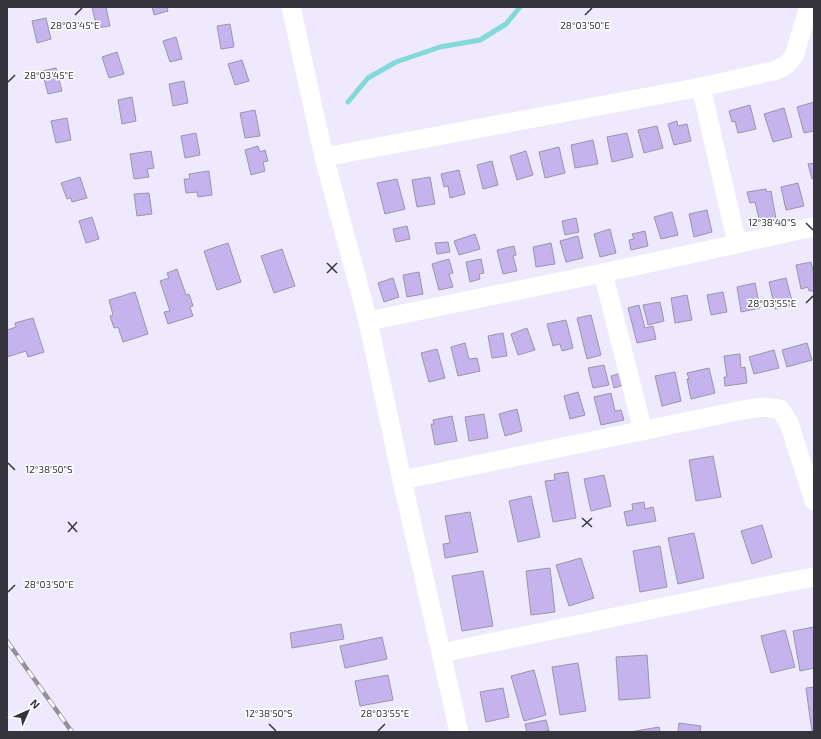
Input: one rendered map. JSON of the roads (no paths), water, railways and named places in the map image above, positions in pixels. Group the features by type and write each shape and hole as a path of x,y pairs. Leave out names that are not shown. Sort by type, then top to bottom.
{"street":[{"path":"290,7 324,157 368,321 459,732"},
{"path":"324,157 701,87 777,70 787,64 794,56 809,7"},
{"path":"701,87 737,244"},
{"path":"368,321 603,273 814,227"},
{"path":"603,273 643,430"},
{"path":"402,480 643,430 763,407 780,410 789,424 814,501"},
{"path":"441,653 814,577"}],"waterway":[{"path":"348,102 368,78 396,62 440,47 480,40 506,24 520,7"}],"railway":[{"path":"7,641 72,732"}]}
